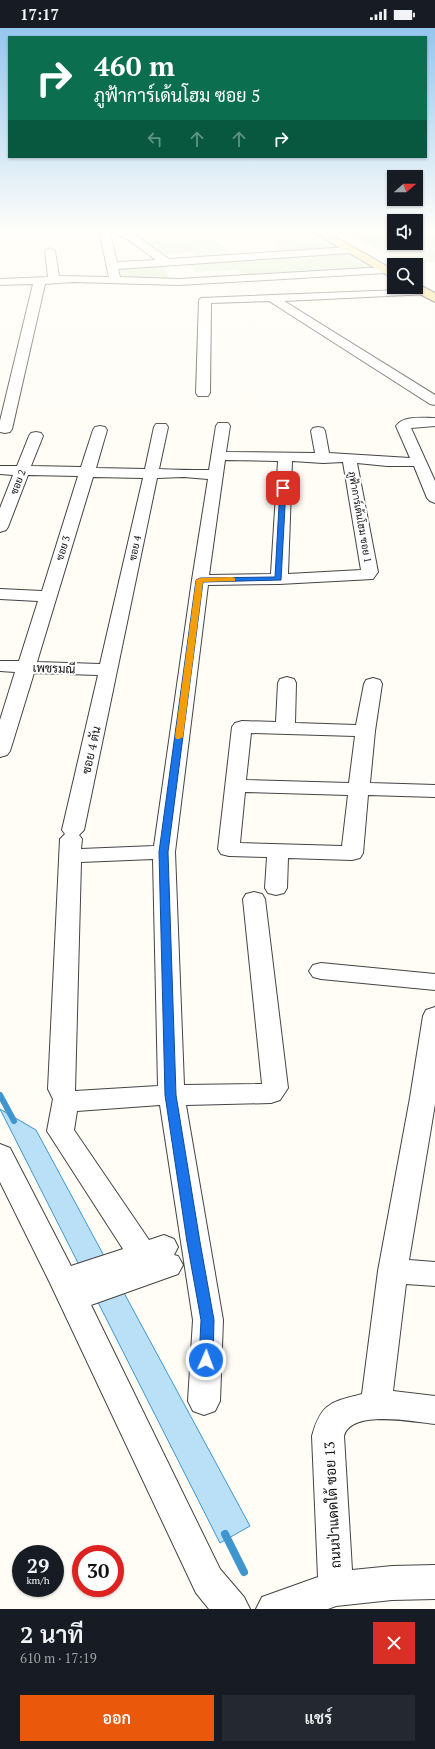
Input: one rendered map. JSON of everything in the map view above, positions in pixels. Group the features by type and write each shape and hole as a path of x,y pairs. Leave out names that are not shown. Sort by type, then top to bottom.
{"street":[{"path":"5,428 34,304"},
{"path":"202,393 205,304"},
{"path":"281,304 435,401"},
{"path":"435,422 410,423 404,426 435,498"},
{"name":"ซอย 4","path":"109,670 161,426"},
{"path":"204,1401 208,1320 171,1095 164,852 200,580 223,426"},
{"name":"ซอย 3","path":"0,751 5,717 26,667 100,430"},
{"path":"318,431 323,459"},
{"name":"ซอย 2","path":"0,527 36,436"},
{"path":"219,456 323,459 349,458 387,462 417,459"},
{"path":"200,580 279,579 285,458"},
{"name":"ภูฟ้าการ์เด้นโฮม ซอย 1","path":"279,579 368,575 370,572 349,458"},
{"path":"0,470 216,474"},
{"path":"0,594 48,596"},
{"name":"เพชรมณี","path":"0,666 109,670"},
{"name":"ซอย 4 ตัน","path":"66,1098 61,1089 72,842 109,670"},
{"path":"285,728 287,683"},
{"path":"365,731 242,727 229,849 352,853 365,731 373,684"},
{"path":"236,786 435,791"},
{"path":"72,842 164,852"},
{"path":"276,888 278,851"},
{"path":"147,1260 60,1131 66,1098 76,1102 171,1095 271,1093 275,1088 254,899"},
{"path":"321,971 435,982"},
{"path":"435,1016 423,1098 393,1271 376,1404 435,1410"},
{"path":"0,1155 77,1287 208,1581 232,1609"},
{"path":"77,1287 147,1260 169,1242 184,1239 196,1250"},
{"path":"393,1271 435,1274"},
{"name":"ถนนป่าแดดใต้ ซอย 13","path":"336,1589 328,1436 331,1425 335,1419 344,1414 376,1404"},
{"path":"274,1609 336,1589 392,1583 435,1582"}],"water":[{"path":"0,1109 36,1130 250,1526 220,1543"}],"waterway":[{"path":"0,1095 14,1121"},
{"path":"225,1534 244,1572"}],"slow traffic":[{"path":"179,737 200,580 232,579"}],"route":[{"path":"206,1360 208,1320 171,1095 164,852 200,580 279,579 283,488"}]}
